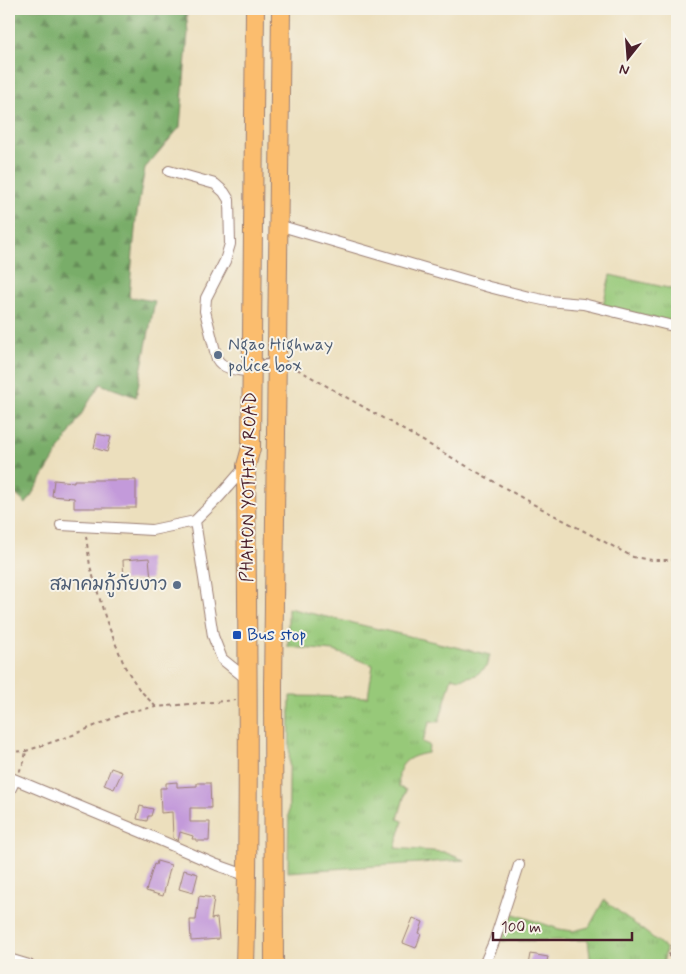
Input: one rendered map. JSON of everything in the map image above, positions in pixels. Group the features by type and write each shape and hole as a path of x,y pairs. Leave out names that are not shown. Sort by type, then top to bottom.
{"highway":[{"name":"PHAHON YOTHIN ROAD","path":"246,965 248,680 246,466 251,448 255,9"},
{"name":"PHAHON YOTHIN ROAD","path":"274,965 274,688 281,9"}],"street":[{"path":"169,171 215,184 224,192 229,200 230,244 225,261 206,298 205,311 219,364 252,368"},
{"path":"278,225 548,302 583,304 677,327"},
{"path":"61,525 152,530 195,521 246,466"},
{"path":"195,521 213,636 222,659 248,680"},
{"path":"9,792 12,779 217,865 248,876"},
{"path":"484,965 494,942 519,865"},
{"path":"9,959 29,965"}],"lane":[{"path":"252,368 277,360"}],"path":[{"path":"277,360 533,504 633,556 652,560 677,560"},
{"path":"85,526 90,566 106,620 125,667 139,688 156,707"},
{"path":"9,752 26,750 73,735 130,711 248,699"},
{"path":"12,779 24,762 26,750"},
{"path":"667,965 672,943 677,932"}],"green space":[{"path":"9,9 186,9 188,33 180,127 145,168 136,219 129,297 155,301 136,397 100,384 26,504 9,488"},
{"path":"610,275 677,290 677,324 603,305"},
{"path":"288,608 490,655 486,667 476,675 460,679 452,677 439,722 430,721 422,742 429,745 428,753 408,760 402,766 399,774 399,787 406,790 398,819 403,821 395,848 444,852 464,860 288,872 290,696 368,697 373,665 334,651 288,647"},
{"path":"604,900 666,948 663,965 591,965 588,940 502,941 511,913 559,929 573,931 589,927"}],"building":[{"path":"97,434 111,437 107,452 94,448"},
{"path":"54,480 74,482 74,480 136,480 136,508 74,508 74,498 52,496"},
{"path":"149,558 151,579 124,581 123,560"},
{"path":"111,768 122,772 114,789 104,785"},
{"path":"177,782 177,787 197,786 197,783 210,783 211,808 190,808 190,822 210,822 209,841 196,841 196,839 192,839 193,836 180,832 178,841 173,838 172,812 161,813 160,788 166,788 166,783"},
{"path":"140,806 153,809 147,821 137,819"},
{"path":"157,861 171,865 163,896 146,891 154,864 156,865"},
{"path":"184,870 198,874 193,893 179,889"},
{"path":"199,896 214,898 211,919 217,918 219,939 191,941 190,920 196,920"},
{"path":"413,918 423,922 416,948 403,943"},
{"path":"531,954 548,957 546,965 529,965"}],"place":[{"name":"Ngao Highway police box","path":"218,355"},
{"name":"สมาคมกู้ภัยงาว","path":"177,585"},
{"name":"Bus stop","path":"237,635"}]}
